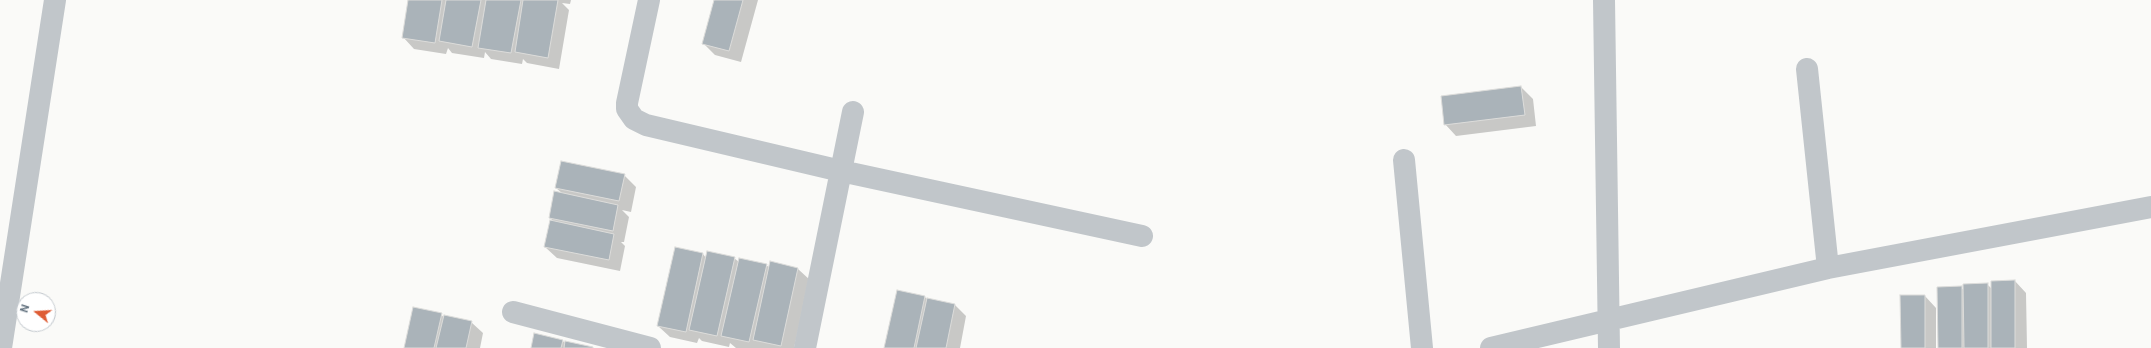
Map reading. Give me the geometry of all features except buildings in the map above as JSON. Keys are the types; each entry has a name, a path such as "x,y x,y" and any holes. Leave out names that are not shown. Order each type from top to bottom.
{"street":[{"path":"1,348 55,0"},
{"path":"649,0 627,103 627,109 634,120 646,125 841,171 1142,236"},
{"path":"1604,0 1609,348"},
{"path":"1808,69 1828,268"},
{"path":"805,348 853,112"},
{"path":"1404,160 1422,348"},
{"path":"1491,348 1828,268 2151,207"},
{"path":"513,312 650,348"}]}
